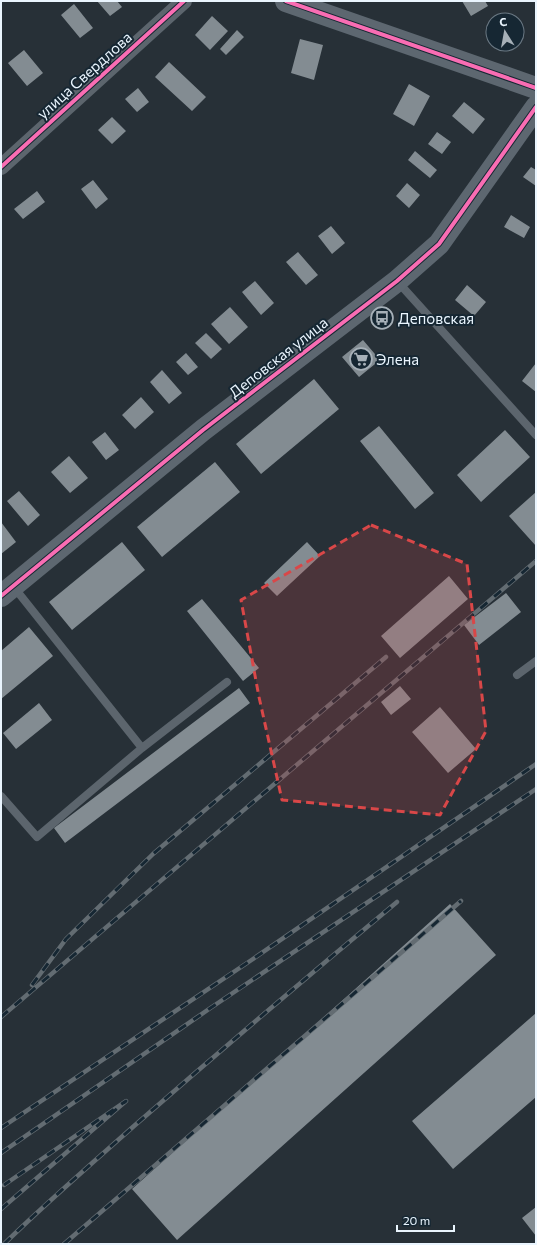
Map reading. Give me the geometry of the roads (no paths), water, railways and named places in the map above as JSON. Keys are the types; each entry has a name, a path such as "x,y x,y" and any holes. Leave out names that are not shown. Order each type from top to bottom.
{"street":[{"name":"улица Свердлова","path":"1,167 184,1"},
{"path":"286,1 536,88"},
{"name":"Деповская улица","path":"7,591 203,430 397,281 439,244 536,107"}],"lane":[{"path":"397,281 536,435"},
{"path":"7,591 142,748"},
{"path":"517,675 536,661"},
{"path":"1,796 37,837 142,748 227,682"}],"railway":[{"path":"1,1017 536,561"},
{"path":"32,985 66,939 153,854 386,657"},
{"path":"1,1128 253,959 536,764"},
{"path":"1,1153 209,1009 536,789"},
{"path":"64,1244 461,901"},
{"path":"4,1244 68,1184 265,1013 397,902"},
{"path":"1,1209 126,1101 4,1185"}],"place":[{"name":"Деповская","path":"382,318"},
{"name":"Элена","path":"361,359"}]}
